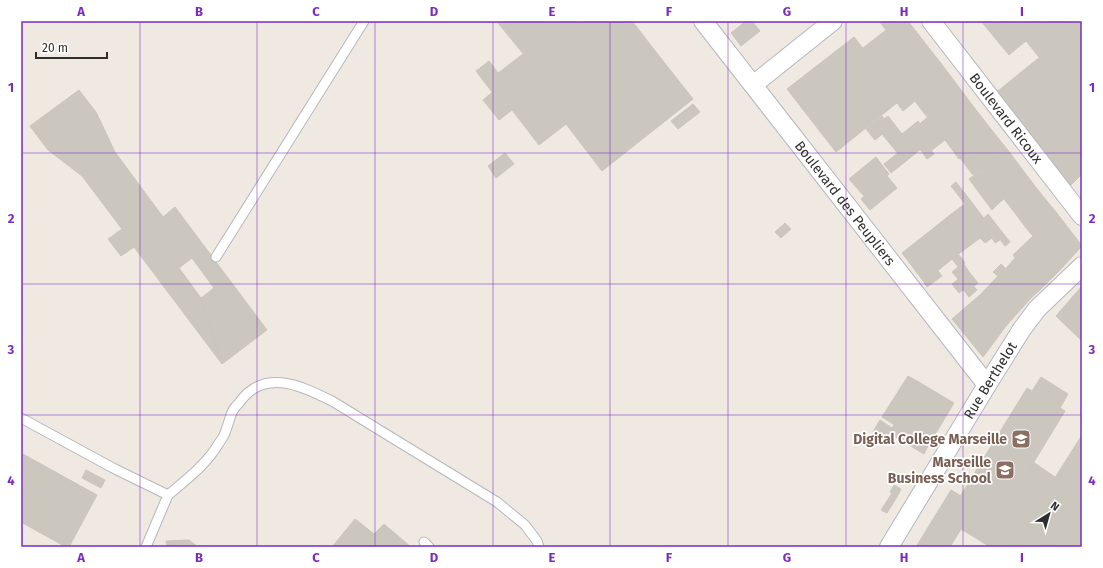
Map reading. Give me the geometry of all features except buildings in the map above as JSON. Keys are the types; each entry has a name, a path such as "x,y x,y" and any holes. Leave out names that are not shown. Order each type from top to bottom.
{"street":[{"name":"Boulevard des Peupliers","path":"703,21 987,385"},
{"path":"753,85 833,21"},
{"name":"Boulevard Ricoux","path":"931,21 1082,216"},
{"name":"Rue Berthelot","path":"889,547 1022,329 1037,309 1082,266"}],"lane":[{"path":"216,257 364,21"},
{"path":"146,547 168,495 189,478 218,445 226,432 231,415 245,394 258,385 282,382 308,390 332,401 497,502 526,525 537,541 539,547"},
{"path":"21,418 168,495"}],"place":[{"name":"Digital College Marseille","path":"1021,439"},
{"name":"Marseille Business School","path":"1005,470"}]}
